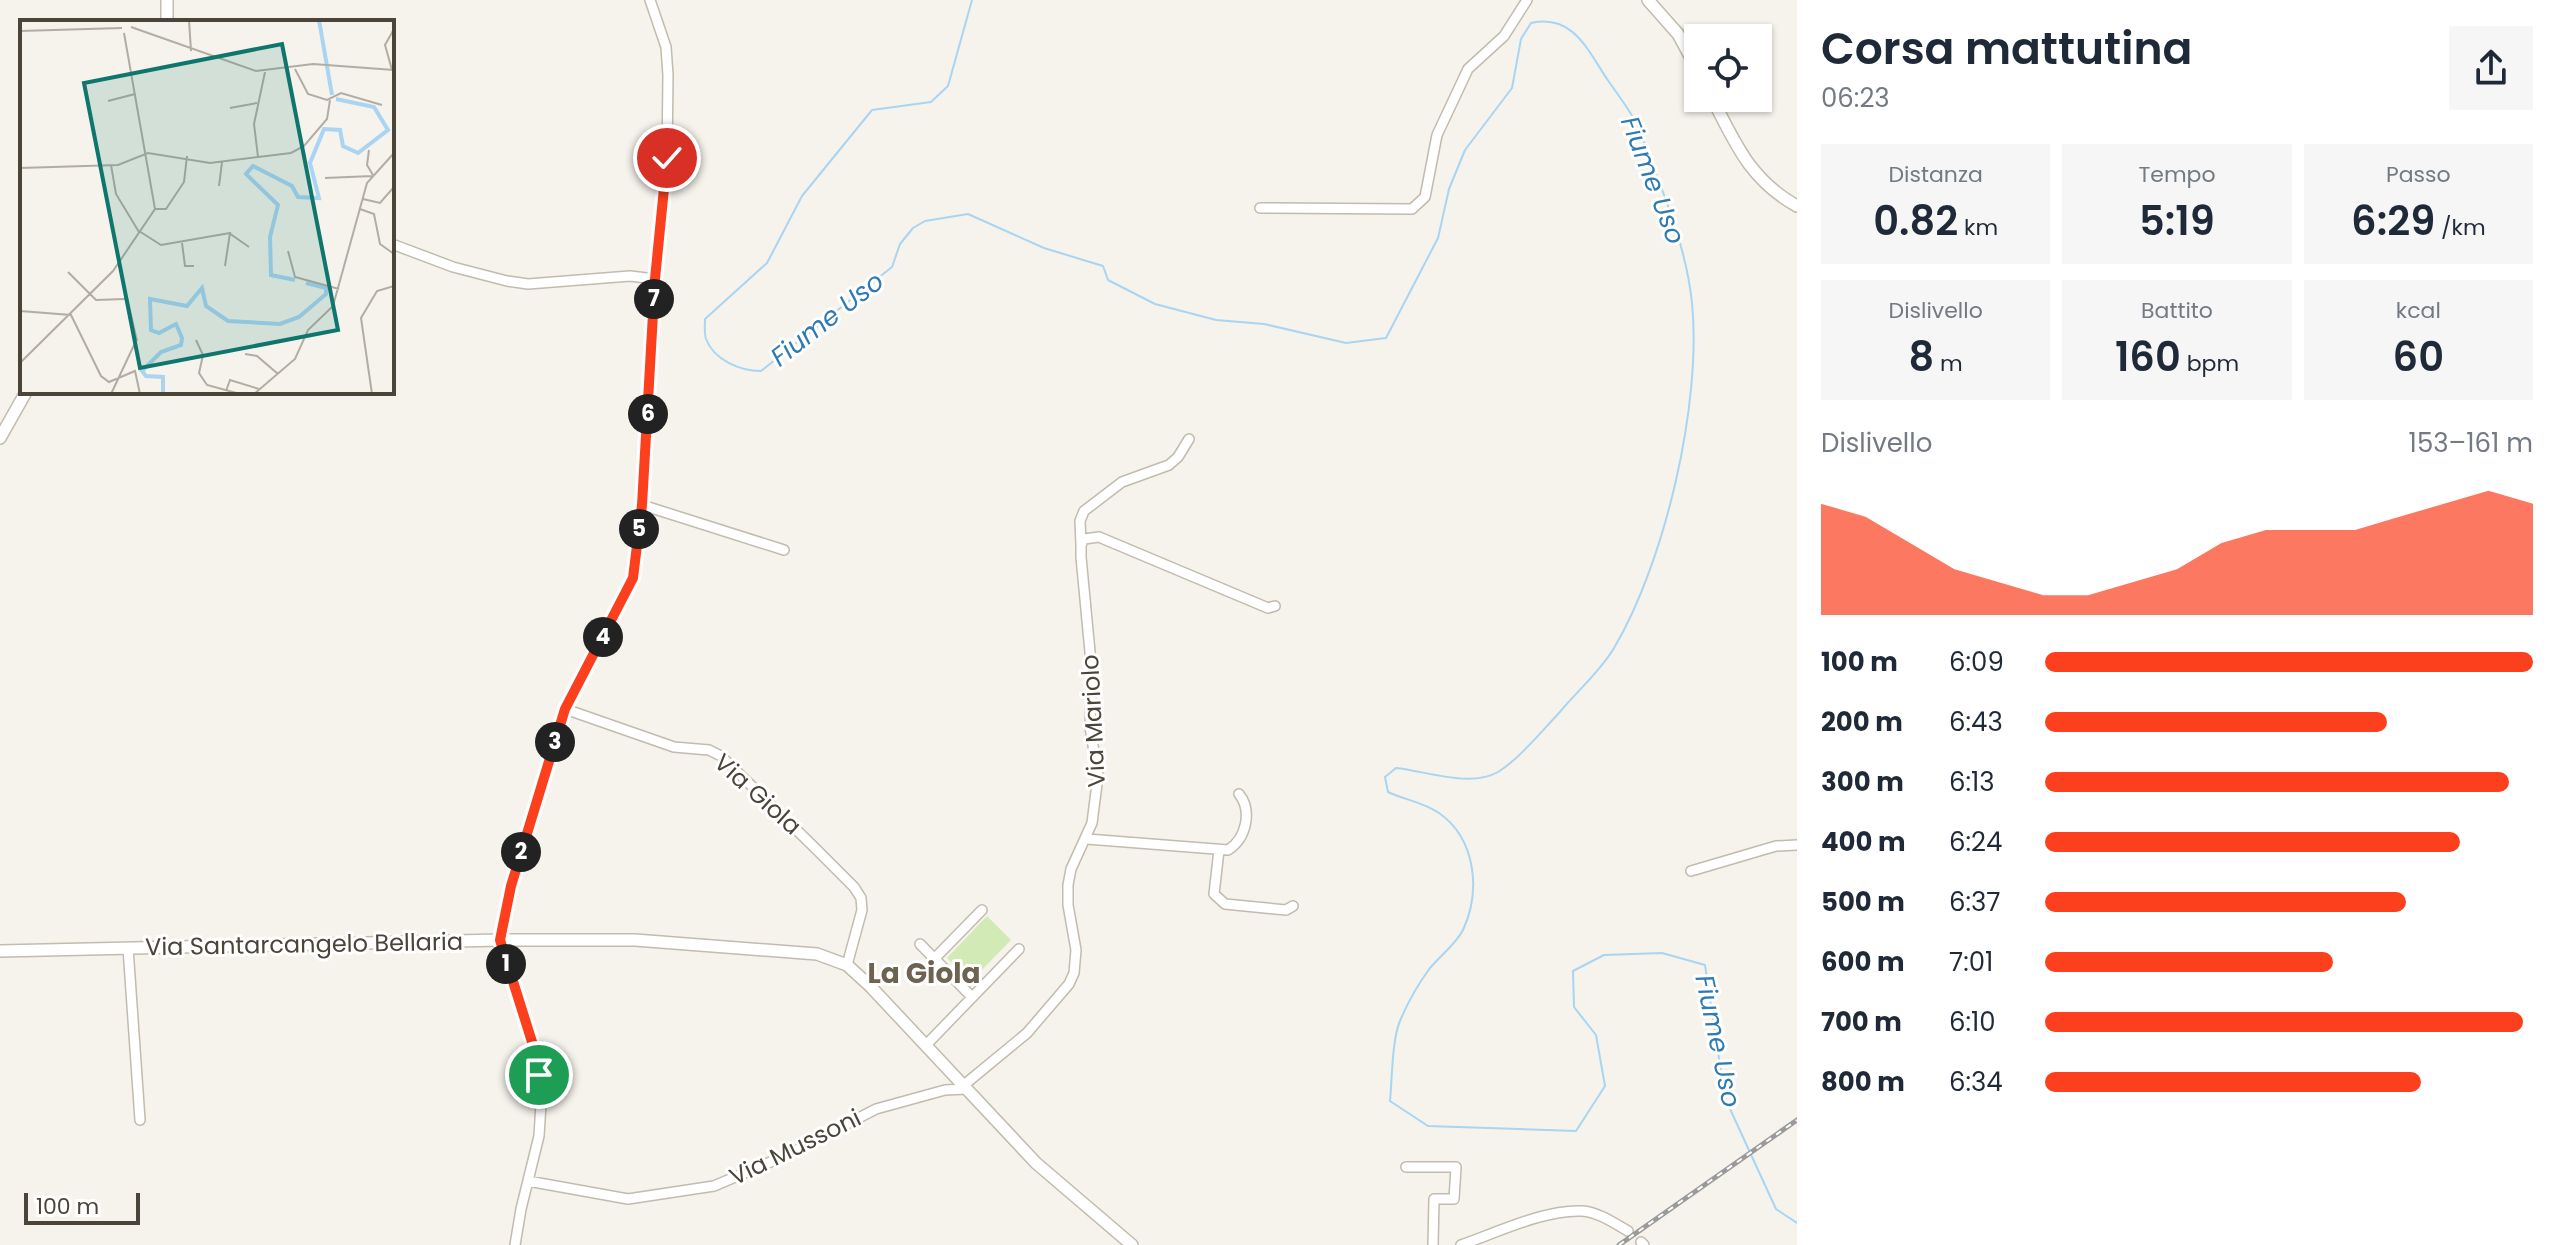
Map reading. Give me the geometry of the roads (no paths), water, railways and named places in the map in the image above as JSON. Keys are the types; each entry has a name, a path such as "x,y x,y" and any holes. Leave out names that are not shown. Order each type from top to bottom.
{"street":[{"path":"515,1245 539,1136 539,1075 533,1045 500,940 511,886 565,709 633,578 642,505 655,279 667,158 666,47 650,0"},
{"path":"1260,208 1412,209 1425,197 1437,135 1468,69 1504,36 1527,0"},
{"path":"1648,0 1684,45"},
{"path":"1719,112 1745,160 1763,183 1797,206"},
{"path":"394,245 453,267 528,284 630,276 655,279"},
{"path":"0,438 25,394"},
{"name":"Via Mariolo","path":"965,1087 1027,1033 1069,984 1076,961 1068,885 1071,869 1087,839 1097,801 1098,776 1090,727 1092,673 1080,521 1084,511 1122,482 1169,465 1189,439"},
{"path":"642,505 784,550"},
{"path":"1081,545 1084,539 1099,537 1268,608 1275,606"},
{"name":"Via Giola","path":"565,709 674,747 709,750 721,756 854,887 861,898 862,910 847,965"},
{"path":"1087,839 1228,850 1235,846 1242,834 1248,810 1239,794"},
{"path":"1691,871 1776,846 1797,845"},
{"path":"1219,850 1214,894 1225,904 1286,910 1293,906"},
{"path":"934,959 982,910"},
{"name":"Via Santarcangelo Bellaria","path":"0,951 635,940 817,954 847,965 1036,1163 1132,1245"},
{"path":"920,944 972,997"},
{"name":"Via Santarcangelo Bellaria","path":"128,948 140,1120"},
{"path":"926,1045 1019,949"},
{"name":"Via Mussoni","path":"528,1181 628,1199 714,1186 789,1154 876,1109 965,1087"},
{"path":"1406,1167 1456,1167 1454,1199 1434,1199 1433,1245"},
{"path":"1461,1245 1548,1215 1567,1212 1585,1211 1628,1231"}],"waterway":[{"name":"Fiume Uso","path":"972,0 948,86 931,102 872,110 802,196 767,263 705,319 706,339 721,358 745,369 761,371 892,267 900,244 913,228 925,221 968,214 1044,248 1103,266 1108,280 1155,304 1216,320 1264,324 1346,343 1386,338 1438,238 1449,189 1465,150 1512,88 1521,39 1531,23 1546,22 1568,29 1593,56 1637,124 1665,198 1690,285 1694,343 1691,387 1676,481 1649,572 1614,648 1595,674 1530,744 1514,760 1487,777 1461,779 1396,768 1385,777 1388,792 1433,809 1451,824 1468,851 1473,883 1469,915 1463,930 1426,974 1400,1021 1394,1049 1390,1101 1428,1126 1576,1131 1605,1086 1596,1035 1574,1007 1573,971 1604,955 1662,953 1705,965 1725,1098 1776,1209 1797,1223"}],"railway":[{"path":"1619,1245 1797,1120"}],"district":[{"name":"La Giola","path":"924,973"}]}
